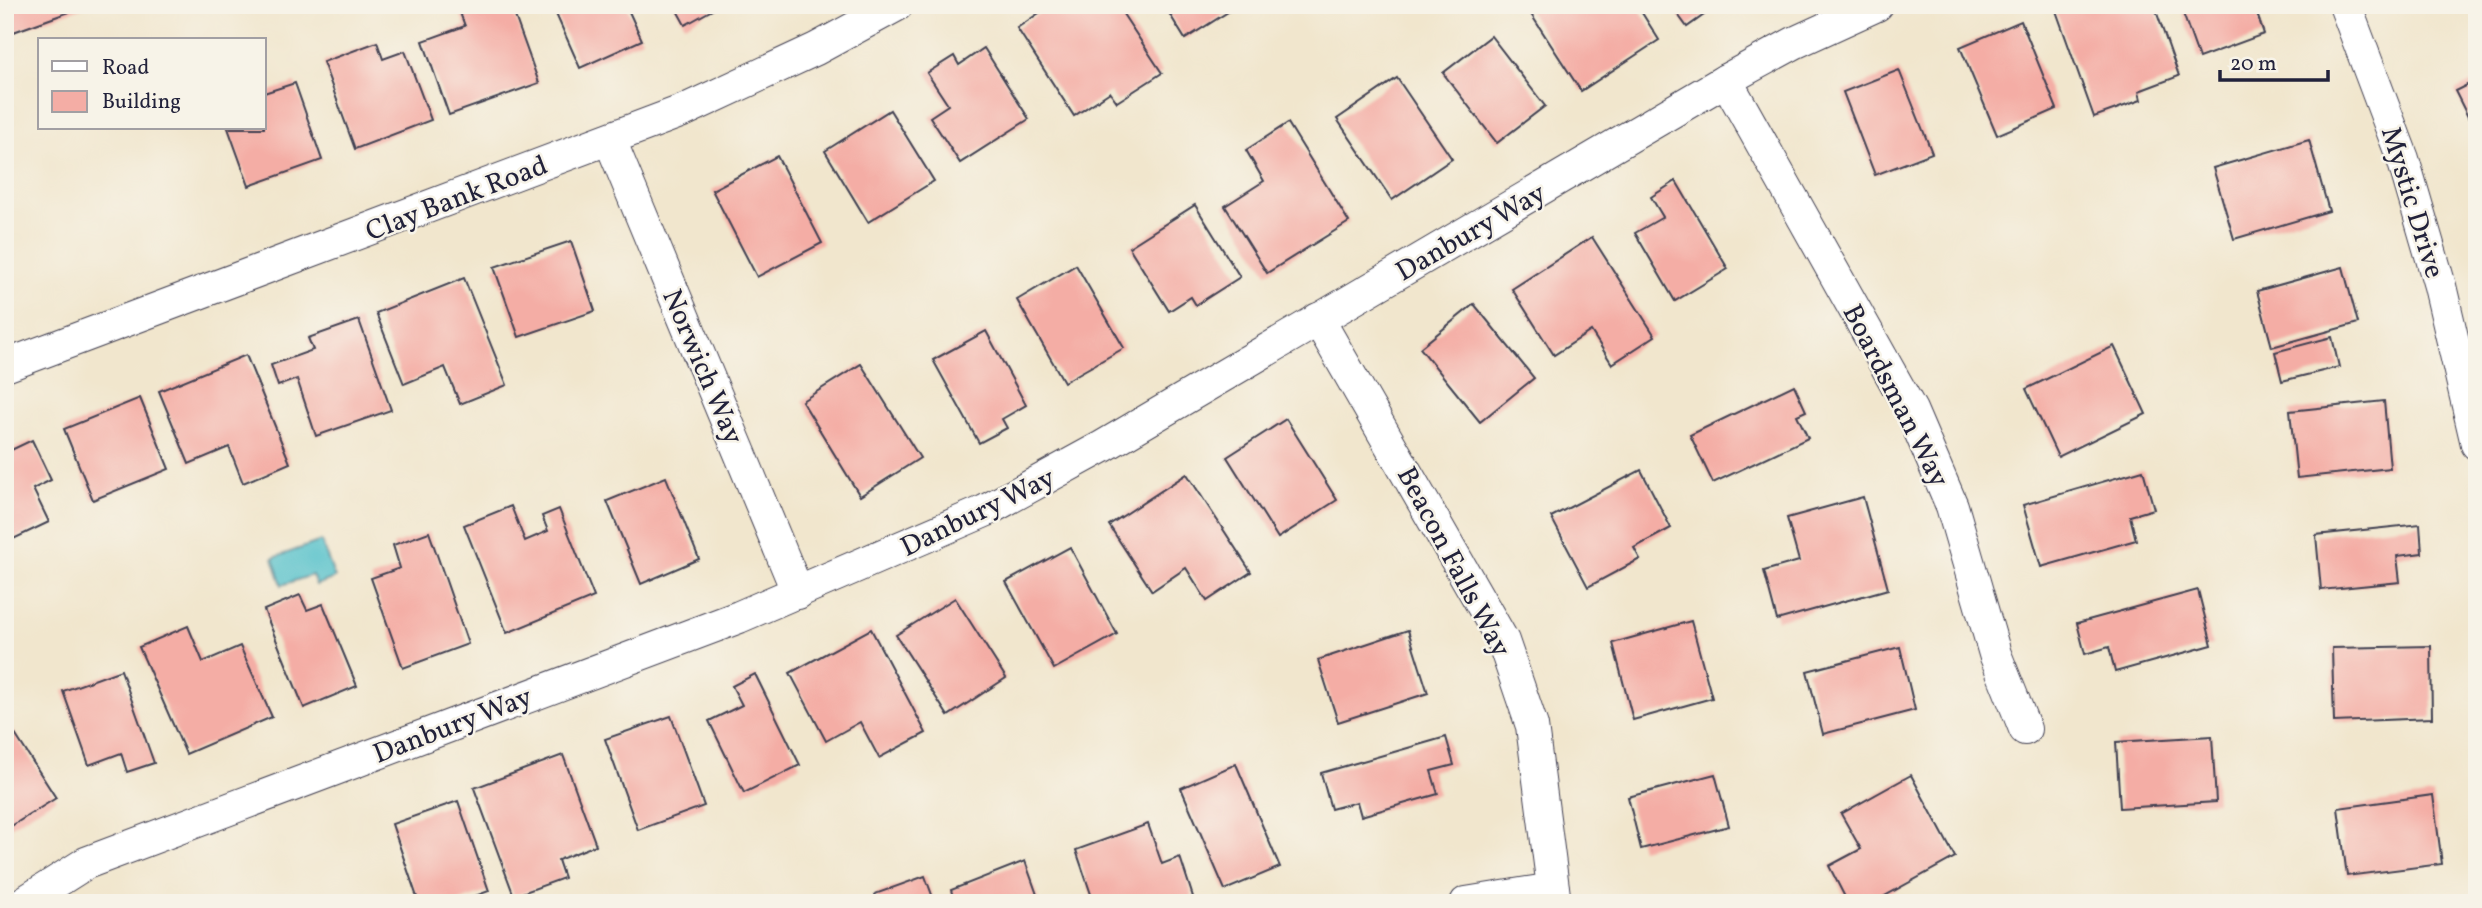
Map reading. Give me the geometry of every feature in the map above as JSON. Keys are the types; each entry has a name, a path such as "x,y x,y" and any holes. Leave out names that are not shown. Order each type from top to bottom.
{"street":[{"name":"Clay Bank Road","path":"5,366 610,140 804,55 897,5"},
{"name":"Danbury Way","path":"23,903 86,863 798,593 985,511 1102,447 1726,80 1794,43 1877,5"},
{"name":"Mystic Drive","path":"2345,5 2403,159 2440,285 2477,444"},
{"name":"Boardsman Way","path":"1726,80 1911,410 1952,506 1995,654 2025,729"},
{"name":"Norwich Way","path":"610,140 798,593"},
{"name":"Beacon Falls Way","path":"1318,319 1503,641 1532,726 1554,896"},
{"path":"1466,903 1554,896"}],"water":[{"path":"321,541 335,578 316,585 312,575 282,585 273,558"}],"building":[{"path":"5,5 86,5 86,6 5,35"},
{"path":"457,5 511,5 539,83 449,115 423,41 465,26"},
{"path":"552,5 626,5 642,40 580,68"},
{"path":"674,5 721,5 685,25"},
{"path":"1051,5 1117,5 1162,73 1117,102 1110,92 1074,116 1017,28"},
{"path":"1164,5 1239,5 1185,39"},
{"path":"1525,5 1637,5 1659,40 1581,91"},
{"path":"1671,5 1718,5 1687,27"},
{"path":"2064,5 2154,5 2179,76 2139,91 2141,100 2094,117 2055,8"},
{"path":"2180,5 2254,5 2264,34 2199,58"},
{"path":"2021,21 2057,109 1997,135 1960,47"},
{"path":"1491,36 1545,106 1497,143 1443,73"},
{"path":"377,42 383,59 405,51 431,120 355,149 323,62"},
{"path":"984,48 1029,119 960,163 930,117 948,105 927,73 954,56 959,65"},
{"path":"1899,70 1932,153 1875,175 1843,92"},
{"path":"1397,78 1452,159 1392,200 1337,119"},
{"path":"2477,80 2477,135 2455,91"},
{"path":"295,83 322,160 249,186 229,130 266,130 266,92"},
{"path":"890,110 934,181 868,222 825,151"},
{"path":"1288,123 1349,222 1267,273 1225,206 1264,181 1246,150"},
{"path":"2309,140 2329,211 2234,239 2213,168"},
{"path":"777,156 822,243 757,277 712,190"},
{"path":"1676,181 1728,269 1675,301 1635,233 1663,217 1651,197"},
{"path":"1195,205 1240,277 1196,305 1191,297 1169,311 1129,247"},
{"path":"1592,237 1655,336 1612,364 1591,331 1554,355 1512,289"},
{"path":"571,241 595,311 519,337 494,267"},
{"path":"1076,265 1124,348 1064,382 1017,300"},
{"path":"2343,267 2358,323 2272,347 2257,291"},
{"path":"464,278 507,385 460,404 445,367 404,384 376,313"},
{"path":"1474,304 1534,378 1480,422 1420,348"},
{"path":"359,320 391,410 316,436 297,379 278,386 271,365 313,350 308,338"},
{"path":"986,331 1026,405 1002,419 1007,428 979,443 933,360"},
{"path":"2332,337 2339,367 2282,381 2275,352"},
{"path":"2114,346 2146,414 2058,457 2026,389"},
{"path":"246,355 290,463 243,483 229,447 189,464 159,391"},
{"path":"861,364 920,458 860,496 802,401"},
{"path":"1794,385 1806,411 1797,415 1808,438 1713,483 1690,435"},
{"path":"140,398 169,469 93,500 64,429"},
{"path":"2384,401 2390,468 2297,478 2290,411"},
{"path":"1286,419 1337,500 1278,538 1227,457"},
{"path":"32,440 51,480 33,489 49,522 5,543 5,453"},
{"path":"1641,470 1671,528 1634,548 1640,559 1588,587 1551,517"},
{"path":"2143,470 2154,509 2130,516 2136,540 2041,567 2023,505"},
{"path":"1187,474 1251,572 1207,601 1186,568 1152,591 1109,525"},
{"path":"666,477 699,559 641,584 607,501"},
{"path":"1863,497 1888,589 1777,620 1764,571 1799,561 1787,518"},
{"path":"511,506 525,541 548,531 542,516 559,509 594,597 507,633 464,525"},
{"path":"2420,524 2422,553 2397,556 2400,582 2321,590 2316,535"},
{"path":"429,532 468,644 403,668 371,578 400,568 393,545"},
{"path":"1070,547 1117,634 1054,669 1006,582"},
{"path":"2198,590 2212,645 2115,672 2109,647 2085,654 2077,623"},
{"path":"300,595 307,610 323,604 357,686 304,708 264,610"},
{"path":"955,598 1006,678 948,716 896,635"},
{"path":"1691,621 1712,698 1633,720 1613,643"},
{"path":"188,626 203,662 240,646 272,717 186,754 139,647"},
{"path":"871,629 926,733 879,758 860,722 826,741 790,673"},
{"path":"1408,630 1428,693 1338,722 1318,660"},
{"path":"2431,646 2432,718 2334,722 2332,648"},
{"path":"1900,647 1915,710 1823,734 1807,671"},
{"path":"121,670 154,763 127,772 121,753 89,765 63,691"},
{"path":"755,674 800,765 744,793 709,721 742,705 732,686"},
{"path":"671,716 704,806 638,830 605,739"},
{"path":"13,731 56,798 5,830 5,736"},
{"path":"2212,736 2216,802 2120,808 2116,742"},
{"path":"1446,737 1454,765 1431,771 1438,794 1361,816 1357,802 1331,809 1321,773"},
{"path":"563,755 596,845 558,860 564,878 514,896 474,788"},
{"path":"1236,764 1280,867 1225,890 1181,788"},
{"path":"1715,774 1729,826 1641,849 1628,797"},
{"path":"1911,775 1955,857 1872,903 1848,903 1829,866 1861,849 1841,814"},
{"path":"2433,795 2442,864 2347,876 2338,808"},
{"path":"458,801 489,891 456,903 419,903 392,824"},
{"path":"1148,824 1162,864 1180,857 1193,897 1177,903 1094,903 1076,850"},
{"path":"1025,861 1040,903 955,903 951,890"},
{"path":"925,876 935,903 878,903 875,894"}]}
